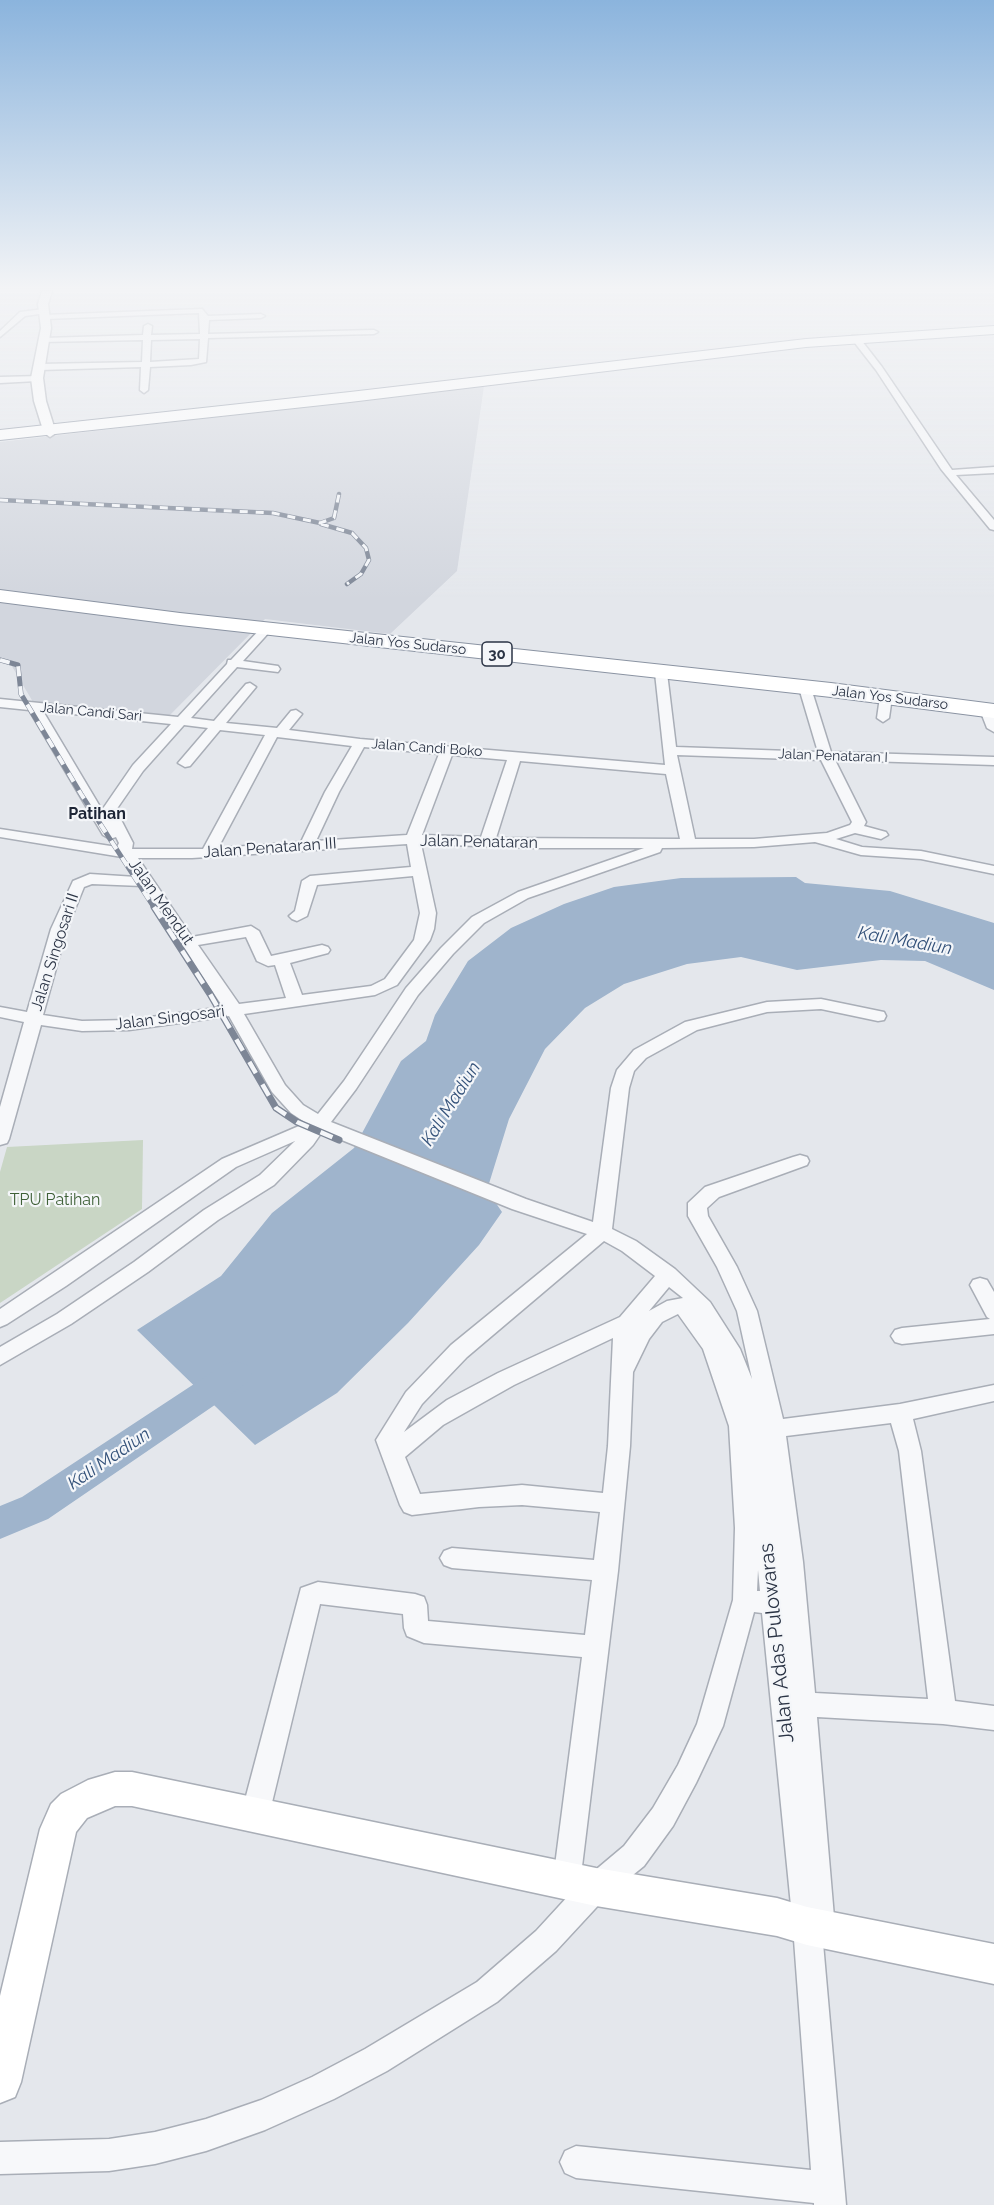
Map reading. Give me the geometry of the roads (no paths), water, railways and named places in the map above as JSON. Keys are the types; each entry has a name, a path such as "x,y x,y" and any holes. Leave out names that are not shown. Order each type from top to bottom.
{"highway":[{"path":"0,437 375,394"},
{"name":"Jalan Yos Sudarso","path":"0,590 521,653 661,674 805,688 884,707 992,713"},
{"name":"Jalan Yos Sudarso","path":"0,596 267,628 828,682 992,713"}],"street":[{"path":"40,394 49,432"},
{"path":"896,394 950,473 994,527"},
{"path":"950,473 994,470"},
{"path":"102,810 232,663 267,628"},
{"path":"232,663 274,669"},
{"path":"0,1356 64,1319 141,1267 211,1215 267,1180 306,1141 350,1085 412,992 447,951 478,920 523,895 680,842 661,674"},
{"path":"185,763 250,687"},
{"path":"805,688 826,756 859,822 856,828 828,842"},
{"name":"Jalan Candi Sari","path":"0,703 181,721"},
{"name":"Jalan Mendut","path":"34,707 111,827 126,843 126,851 234,1010 286,1100 318,1126 456,1178"},
{"path":"208,853 278,732 296,714"},
{"name":"Jalan Candi Boko","path":"181,721 360,743 672,770"},
{"path":"306,847 332,792 360,743"},
{"path":"413,839 448,749"},
{"name":"Jalan Penataran I","path":"671,752 994,761"},
{"path":"487,842 515,755"},
{"path":"856,828 867,833 881,835"},
{"name":"Jalan Penataran III","path":"0,833 126,851 208,853 413,839"},
{"name":"Jalan Penataran","path":"234,1010 375,990 391,982 422,940 426,929 428,913 413,839 487,842 828,842"},
{"path":"828,842 861,851 994,862"},
{"path":"921,855 994,870"},
{"path":"297,916 302,913 310,881 419,871"},
{"name":"Jalan Singosari II","path":"0,1139 59,929 78,884 90,879 147,882"},
{"path":"189,942 251,932 263,958 268,961 322,950"},
{"path":"281,960 296,1001"},
{"path":"613,1504 522,1495 478,1497 412,1505 387,1440 414,1398 459,1351 602,1232 620,1088 626,1070 640,1054 691,1026 767,1007 821,1004 878,1016"},
{"name":"Jalan Singosari","path":"0,1012 56,1023 102,1026 150,1023 234,1010"},
{"path":"0,1319 59,1281 229,1163 248,1153 318,1126"},
{"path":"800,1161 712,1192 698,1203 697,1208 698,1216 727,1267 747,1311 774,1429 791,1562 793,1704 943,1712 994,1718"},
{"name":"Jalan Adas Pulowaras","path":"456,1178 519,1204 602,1232 629,1246 668,1274 703,1307 716,1327 741,1379 754,1418 759,1602 793,1704 814,1927 829,2196"},
{"path":"392,1455 435,1419 455,1406 506,1379 627,1323 668,1274"},
{"path":"980,1285 994,1312"},
{"path":"581,1884 634,1856 663,1817 710,1726 759,1602 746,1518 740,1426 713,1347 688,1310 683,1306 668,1308 655,1317 640,1335 623,1373"},
{"path":"0,2158 109,2155 155,2148 206,2135 265,2114 322,2088 386,2054 487,1992 546,1941 581,1884 597,1647 613,1504 623,1373 623,1343 627,1323"},
{"path":"902,1336 994,1326"},
{"path":"774,1429 900,1413 994,1393"},
{"path":"900,1413 910,1451 943,1712"},
{"path":"452,1558 606,1571"},
{"path":"255,1815 310,1596 318,1593 415,1605 416,1628 424,1632 597,1647"},
{"path":"0,2082 58,1829 64,1817 85,1799 101,1792 132,1789 581,1884 777,1917 814,1927 994,1964"},
{"path":"576,2162 829,2196"}],"water":[{"path":"796,877 805,883 890,891 994,923 994,990 925,961 881,960 797,970 741,957 687,964 624,984 585,1008 545,1049 509,1119 487,1190 502,1212 479,1245 408,1323 337,1393 255,1445 137,1330 221,1276 272,1213 354,1148 401,1061 426,1041 435,1015 468,961 511,928 564,904 614,887 681,878"}],"waterway":[{"name":"Kali Madiun","path":"0,1523 35,1508 235,1374"}],"railway":[{"path":"0,500 273,513 320,523 334,518 339,494"},
{"path":"321,524 352,533 366,548 369,560 361,574 347,584"},
{"path":"0,660 18,665 21,694 81,794 155,909"},
{"path":"154,907 210,994 276,1108 297,1122 339,1140"}],"district":[{"name":"Patihan","path":"97,814"}],"park label":[{"name":"TPU Patihan","path":"55,1200"}]}
